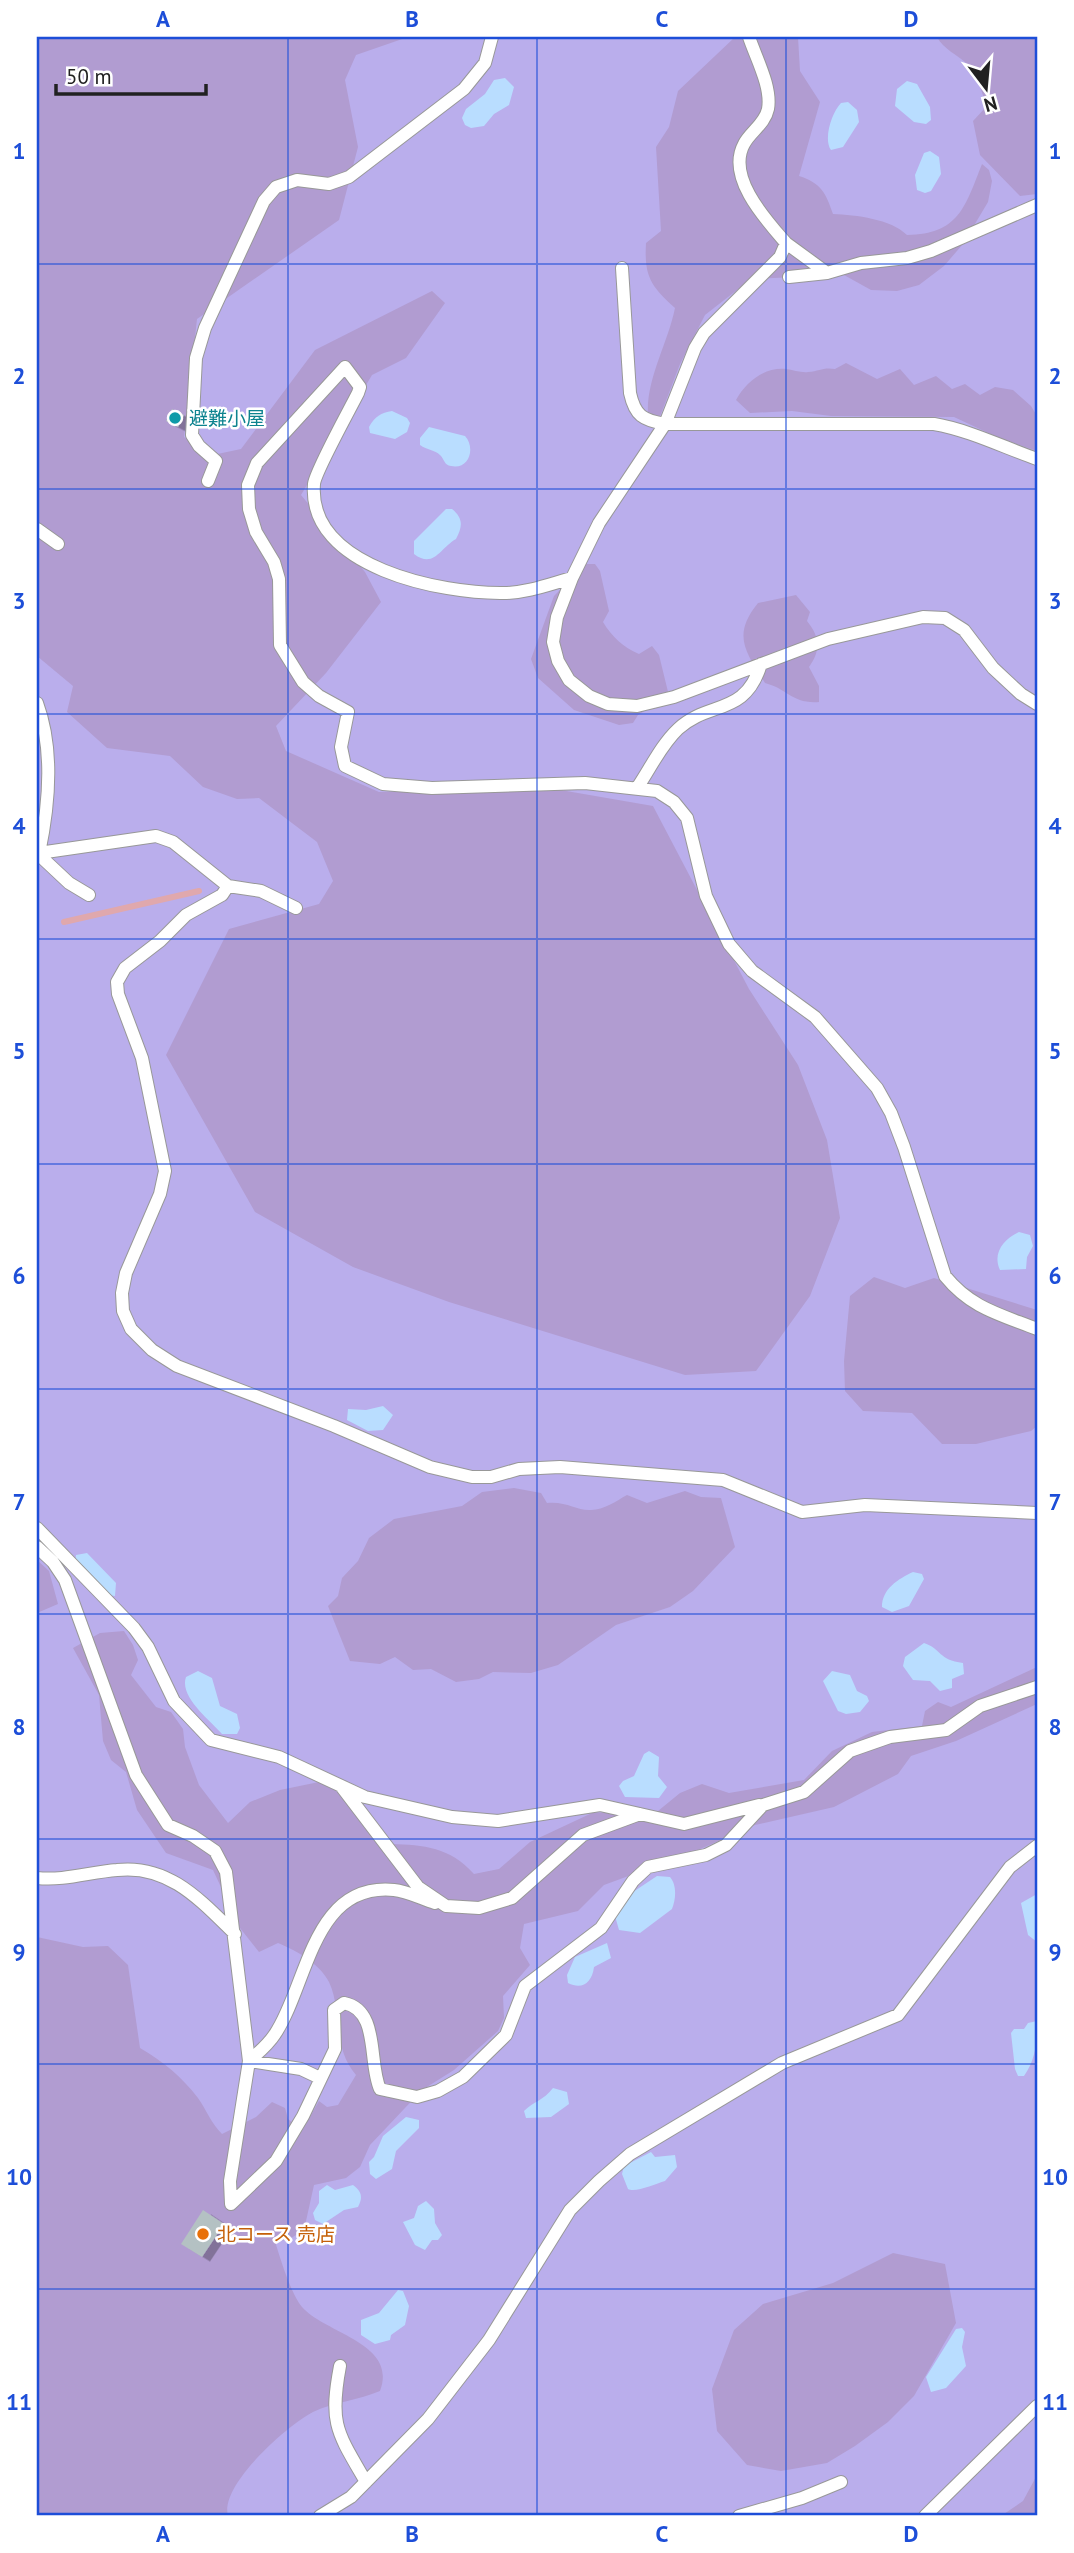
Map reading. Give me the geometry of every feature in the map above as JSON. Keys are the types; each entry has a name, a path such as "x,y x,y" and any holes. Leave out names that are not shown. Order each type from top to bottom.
{"lane":[{"path":"208,481 216,461 199,446 192,435 196,358 230,267 264,201 276,187 297,180 329,184 349,177 464,89 485,63 492,37"},
{"path":"749,37 767,89 768,110 761,125 744,143 739,158 746,186 765,218 786,243 827,273"},
{"path":"789,277 827,273 861,263 907,258 931,251 1037,205"},
{"path":"786,243 780,257 704,333 685,367 665,424 599,523 572,578 557,617 554,642 558,661 569,680 589,696 608,704 637,706 674,697 828,639 923,617 945,618 964,630 993,668 1021,694 1037,704"},
{"path":"622,268 625,344 634,409 643,420 665,424 934,424 959,428 982,440 1037,459"},
{"path":"572,578 507,593 450,589 401,579 360,558 335,540 315,505 314,482 360,387 345,367 257,463 248,485 249,509 256,532 274,562 279,579 281,645 303,682 319,696 344,707 348,712 341,747 345,766 383,784 407,786 585,783 657,791 674,802 687,818 706,896 729,944 752,971 815,1017 877,1088 900,1135 944,1276 959,1293 978,1307 1037,1329"},
{"path":"37,529 58,544"},
{"path":"637,788 680,727 745,694 755,685 761,664"},
{"path":"37,703 44,721 48,780 38,853"},
{"path":"38,853 156,836 173,842 228,886 261,891 296,908"},
{"path":"38,853 69,883 89,895"},
{"path":"228,886 222,895 186,915 125,968 117,982 118,994 142,1058 165,1171 160,1194 126,1273 122,1293 124,1311 131,1329 152,1350 177,1366 334,1426 430,1467 472,1477 491,1477 519,1469 560,1467 723,1480 802,1512 865,1505 1037,1513"},
{"path":"37,1528 134,1628 148,1647 174,1701 211,1740 279,1757 365,1797 453,1817 498,1821 600,1805 684,1824 804,1792 850,1751 870,1743 946,1730 980,1706 1037,1687"},
{"path":"37,1547 53,1562 65,1580 136,1775 149,1798 168,1825 215,1851 226,1872 249,2061 230,2181 232,2204 276,2161 320,2078 335,2049 334,2010 344,2003 354,2005 364,2017 372,2044 374,2077 380,2089 417,2097 464,2077 506,2035 525,1986 601,1928 633,1881 648,1867 706,1854 726,1845 763,1805"},
{"path":"339,1783 418,1886 446,1906"},
{"path":"249,2061 277,2031 316,1939 342,1903 371,1892 394,1890 446,1906 479,1909 512,1898 583,1835 643,1813"},
{"path":"320,2516 366,2482 428,2419 489,2340 570,2210 600,2180 630,2154 782,2063 898,2015 1010,1867 1037,1846"},
{"path":"37,1878 51,1880 120,1869 147,1871 169,1878 191,1892 235,1934"},
{"path":"249,2061 301,2069 320,2078"},
{"path":"340,2365 333,2402 337,2432 366,2482"},
{"path":"925,2516 1037,2406"},
{"path":"738,2516 802,2498 841,2482"}],"shaded area":[{"path":"37,37 408,37 356,55 345,80 358,147 339,220 197,319 184,437 208,456 241,449 315,350 432,291 445,303 406,358 372,375 301,495 365,572 381,602 326,673 276,726 286,751 379,792 549,788 653,806 749,989 798,1065 827,1140 840,1218 810,1296 756,1371 685,1375 449,1302 353,1267 255,1212 166,1055 229,929 319,904 333,881 317,842 259,798 237,799 203,787 170,756 107,748 67,712 73,686 37,656"},
{"path":"205,37 1037,37 1037,2516 37,2516 37,376"},
{"path":"735,37 798,37 800,71 820,102 799,176 813,182 822,190 833,214 883,222 907,235 938,230 958,215 965,205 982,164 989,170 992,181 988,202 963,244 944,266 919,285 897,291 871,290 844,275 751,279 705,315 680,364 659,419 648,414 648,401 675,308 655,287 646,264 646,243 661,231 656,147 669,127 678,91"},
{"path":"937,37 1037,37 1037,194 1020,196 980,155 973,121 986,107 981,90 967,64"},
{"path":"846,363 877,379 900,369 914,385 936,376 952,389 965,384 980,395 995,387 1013,390 1031,406 1037,416 1037,451 999,438 954,417 831,416 792,411 750,413 736,400 750,382 770,370 808,372 835,369"},
{"path":"585,564 595,564 600,571 609,611 603,622 610,632 623,645 639,654 652,646 659,655 669,696 638,715 633,723 619,725 574,710 538,678 531,659 554,596"},
{"path":"796,595 810,612 807,621 817,638 816,655 809,667 819,686 819,702 802,701 765,683 744,643 745,624 758,603"},
{"path":"874,1277 905,1288 934,1278 1037,1310 1037,1426 1031,1431 976,1444 942,1444 912,1413 863,1411 845,1391 844,1361 850,1296"},
{"path":"514,1488 541,1493 547,1503 560,1503 586,1510 605,1507 627,1495 647,1503 685,1491 701,1497 721,1498 735,1547 693,1591 670,1607 616,1625 558,1665 531,1673 493,1672 479,1679 456,1682 431,1669 413,1670 395,1657 380,1664 350,1661 328,1606 338,1596 342,1578 358,1561 369,1538 394,1519 462,1506 482,1492"},
{"path":"37,1560 49,1571 58,1604 37,1613"},
{"path":"124,1631 138,1660 131,1675 156,1707 171,1712 183,1729 185,1747 199,1785 228,1823 250,1802 280,1790 319,1782 334,1789 391,1844 436,1849 456,1858 474,1874 499,1869 530,1842 592,1813 658,1811 680,1793 702,1784 729,1793 804,1780 832,1751 872,1732 922,1726 925,1711 938,1702 951,1707 1037,1667 1037,1704 956,1741 911,1756 898,1774 834,1807 755,1825 691,1853 604,1885 578,1911 524,1924 520,1948 530,1965 503,1996 504,2018 498,2031 454,2070 422,2090 370,2145 360,2167 346,2178 314,2185 304,2230 288,2240 275,2241 290,2285 302,2307 370,2350 379,2361 383,2375 380,2391 313,2412 288,2429 244,2473 228,2503 228,2516 37,2516 37,1937 83,1947 108,1946 128,1965 140,2048 164,2064 185,2083 222,2134 256,2117 272,2102 285,2108 288,2119 302,2131 319,2101 327,2107 338,2105 356,2075 343,2052 336,2005 325,1975 307,1958 278,1943 259,1952 240,1928 213,1870 166,1853 137,1810 126,1772 111,1760 103,1741 99,1695 73,1648 100,1633"},
{"path":"893,2253 945,2264 956,2323 914,2396 888,2422 827,2463 781,2471 747,2465 717,2431 712,2389 734,2330 763,2304 833,2283"},
{"path":"1037,2475 1037,2516 1001,2516 1023,2501"}],"sand":[{"path":"505,78 514,87 509,105 494,114 484,126 471,128 465,125 462,118 466,109 485,94 494,80"},
{"path":"907,81 917,84 930,107 931,120 926,124 914,122 895,106 897,89"},
{"path":"848,102 857,110 859,122 843,147 831,150 828,133 832,119 841,103"},
{"path":"930,151 939,157 941,174 931,191 925,193 917,190 915,175 924,153"},
{"path":"392,411 407,418 410,423 407,432 395,439 370,433 369,427 376,418"},
{"path":"429,427 465,436 470,452 462,465 449,465 438,453 420,445 420,438"},
{"path":"446,509 452,509 460,519 461,526 456,539 432,558 421,558 414,554 414,541"},
{"path":"1019,1232 1030,1235 1033,1246 1027,1257 1026,1269 1000,1270 997,1258 1001,1247"},
{"path":"383,1406 393,1415 383,1430 368,1431 347,1420 348,1409 366,1410"},
{"path":"87,1553 116,1583 115,1596 107,1595 75,1564 76,1555"},
{"path":"913,1572 922,1574 924,1579 909,1606 892,1612 882,1607 888,1590"},
{"path":"924,1643 944,1657 963,1663 964,1674 952,1679 952,1688 940,1691 930,1681 913,1680 903,1666 905,1657"},
{"path":"198,1671 212,1678 220,1706 237,1714 240,1728 237,1734 222,1734 191,1700 185,1685 186,1677"},
{"path":"832,1671 850,1675 857,1691 867,1696 869,1701 860,1712 846,1714 838,1711 823,1681"},
{"path":"649,1751 659,1757 658,1776 667,1787 659,1798 625,1797 619,1786 634,1776 644,1754"},
{"path":"657,1876 670,1877 674,1884 672,1909 640,1933 619,1930 615,1916 627,1896"},
{"path":"1037,1894 1037,1942 1028,1935 1021,1903"},
{"path":"607,1943 611,1958 594,1967 589,1981 578,1986 568,1983 567,1975 575,1957"},
{"path":"1037,2021 1033,2057 1024,2076 1018,2076 1011,2033 1014,2029 1024,2029 1028,2023"},
{"path":"553,2088 567,2092 569,2104 551,2117 526,2118 524,2111"},
{"path":"406,2117 419,2120 419,2128 396,2151 392,2169 376,2179 370,2174 369,2162 383,2136"},
{"path":"651,2152 655,2157 675,2155 677,2167 665,2181 640,2189 628,2189 622,2174 624,2166"},
{"path":"327,2185 335,2190 353,2185 361,2197 358,2207 344,2210 323,2224 315,2220 313,2213 319,2203 319,2191"},
{"path":"426,2201 434,2209 435,2223 442,2235 438,2240 432,2240 425,2250 415,2245 403,2222 414,2218 418,2206"},
{"path":"398,2290 403,2291 409,2306 405,2325 391,2335 390,2340 375,2344 361,2335 361,2320 379,2313"},
{"path":"962,2328 965,2332 962,2347 966,2366 946,2388 931,2392 926,2377 956,2329"}],"building":[{"name":"避難小屋","path":"172,409 184,415 178,427 166,421"},
{"name":"北コース 売店","path":"203,2210 224,2224 202,2257 181,2244"}],"waterway":[{"path":"64,922 199,891"}],"place":[{"name":"避難小屋","path":"175,418"},
{"name":"北コース 売店","path":"203,2234"}]}
